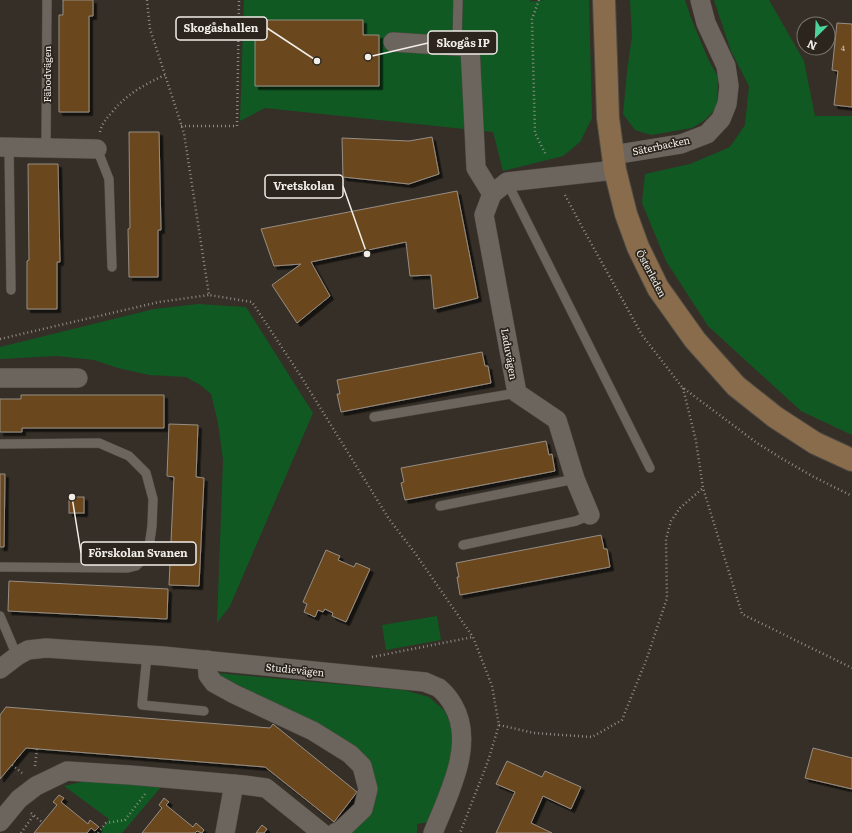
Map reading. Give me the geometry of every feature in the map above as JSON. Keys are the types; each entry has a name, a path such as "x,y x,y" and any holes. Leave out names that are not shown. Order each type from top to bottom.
{"street":[{"name":"Österleden","path":"604,0 608,118 614,163 626,214 638,247 658,288 695,340 736,386 775,417 815,443 852,460"},
{"name":"Säterbacken","path":"614,163 681,144 707,134 721,119 727,104 729,86 726,66 706,23 700,0"},
{"path":"393,42 470,47 476,168 492,194 507,182 614,163"},
{"path":"4,147 97,149"},
{"name":"Laduvägen","path":"492,194 484,215 517,393 557,420 575,479 590,515"},
{"path":"0,378 78,378"},
{"name":"Studievägen","path":"0,669 17,656 28,650 46,648 207,660 425,682 438,688 447,695 458,714 462,731 459,763 433,833"},
{"path":"207,660 208,675 214,683 234,694 313,730 350,754 362,766 368,789 363,808 341,830 335,833"},
{"path":"0,822 19,799 36,786 67,771 158,777 266,788 322,833"},
{"path":"225,833 234,784"}],"lane":[{"name":"Fäbodvägen","path":"46,147 47,0"},
{"path":"457,47 458,0"},
{"path":"4,147 11,290"},
{"path":"97,149 109,180 112,267"},
{"path":"507,182 650,468"},
{"path":"374,417 517,393"},
{"path":"0,444 99,443 129,456 146,473 154,499 148,554 136,566 128,568 0,567"},
{"path":"440,506 575,479"},
{"path":"463,545 576,522 590,515"},
{"path":"0,616 17,656"},
{"path":"147,655 142,705 204,711"}],"path":[{"path":"147,0 150,29 184,133 209,295"},
{"path":"181,126 237,126 239,0"},
{"path":"538,0 532,19 535,133 546,155"},
{"path":"97,149 102,124 122,101 136,89 165,75"},
{"path":"0,339 159,302 209,295 252,302 304,382 389,519 474,637 492,686 499,725 488,761 460,833"},
{"path":"682,387 696,441 703,488 742,614 852,668"},
{"path":"499,725 534,733 592,737 622,720 647,658 667,598 666,539 671,521 680,508 703,488"},
{"path":"370,658 474,637"},
{"path":"98,833 106,823 125,820 158,777"},
{"path":"21,833 33,816"}],"green space":[{"path":"244,0 531,0 530,2 545,0 589,0 592,118 580,142 563,156 503,171 493,132 265,108 240,121"},
{"path":"630,0 685,0 708,59 718,77 717,107 705,120 692,128 651,135 635,130 623,114 632,36"},
{"path":"714,0 769,0 796,47 796,56 801,56 804,61 815,116 852,116 852,435 801,411 708,326 666,261 642,203 645,174 690,164 730,147 745,125 749,86 731,51"},
{"path":"198,304 246,307 313,413 230,606 217,623 223,460 218,423 211,394 200,385 186,377 149,375 118,368 94,360 57,356 0,359 0,347 154,309"},
{"path":"437,616 441,640 386,650 382,625"},
{"path":"216,673 404,690 429,697 445,711 453,730 451,765 430,822 417,824 417,833 347,833 361,822 370,812 375,799 375,781 279,707"},
{"path":"90,780 161,787 122,833 99,833 109,819 64,786"}],"building":[{"path":"63,0 93,0 93,16 89,16 89,112 59,112 59,15 63,15"},
{"path":"255,20 363,20 363,35 379,35 379,86 255,86"},
{"path":"837,23 852,24 852,107 834,105 838,71 832,70 833,56 836,56"},
{"path":"129,132 159,132 161,230 158,230 158,277 129,277"},
{"path":"432,137 439,174 409,184 343,177 342,138 409,141"},
{"path":"28,164 58,164 60,262 57,262 57,309 27,309 27,261 29,260"},
{"path":"457,191 478,298 434,309 431,275 410,276 406,242 311,262 330,296 297,323 272,285 301,264 274,266 261,229"},
{"path":"482,352 485,366 488,366 491,383 341,412 337,394 340,394 337,380"},
{"path":"21,395 164,395 164,428 22,428 22,432 0,432 0,399 21,399"},
{"path":"169,424 198,425 196,477 204,478 199,586 169,585 174,477 167,476"},
{"path":"546,441 549,455 552,454 555,471 405,500 401,483 404,482 401,468"},
{"path":"0,474 5,474 4,547 0,547"},
{"path":"69,497 84,497 84,513 69,513"},
{"path":"601,535 604,549 607,549 610,567 460,595 457,577 459,577 456,563"},
{"path":"326,550 340,556 338,560 354,567 356,563 370,569 346,622 332,616 333,613 325,609 323,612 318,610 315,617 304,612 307,604 303,602"},
{"path":"9,581 168,589 167,619 8,611"},
{"path":"6,707 270,728 273,724 357,792 334,822 265,767 26,748 0,779 0,715"},
{"path":"813,748 852,758 852,789 805,778"},
{"path":"507,761 542,777 545,771 581,787 571,809 543,796 531,823 552,833 496,833 515,792 496,784"},
{"path":"59,795 64,798 61,802 88,824 90,820 99,827 95,831 91,828 87,833 34,833 57,805 53,802"},
{"path":"164,798 169,802 166,805 193,827 196,823 204,830 202,833 197,831 195,833 142,833 162,808 159,805"},
{"path":"262,825 267,829 264,833 256,833"}],"place":[{"name":"Skogås IP","path":"368,57"},
{"name":"Skogåshallen","path":"317,61"},
{"name":"Vretskolan","path":"367,254"},
{"name":"Förskolan Svanen","path":"72,497"}]}
